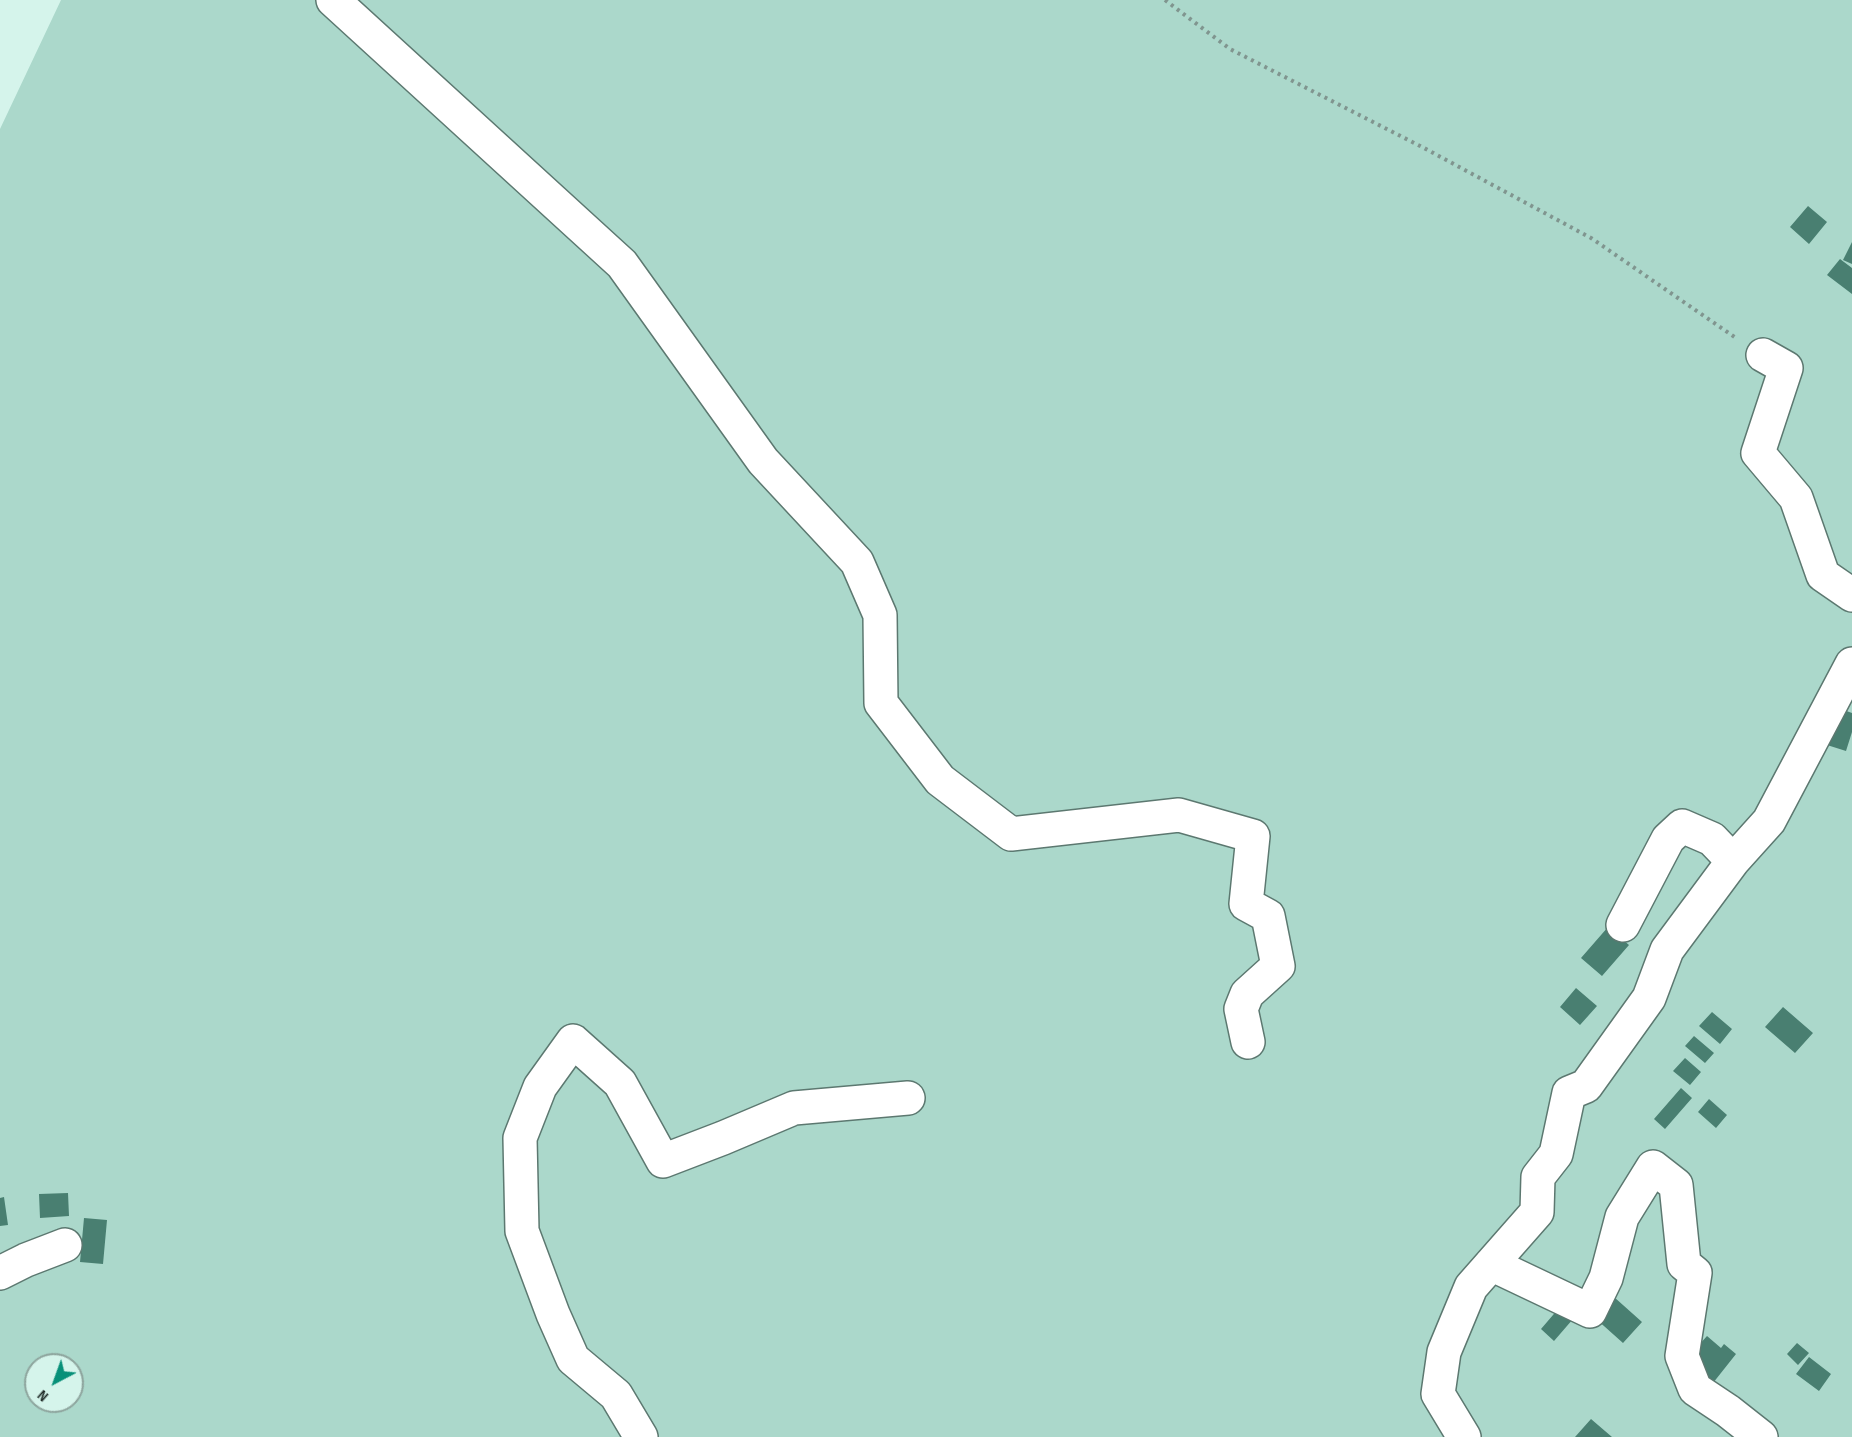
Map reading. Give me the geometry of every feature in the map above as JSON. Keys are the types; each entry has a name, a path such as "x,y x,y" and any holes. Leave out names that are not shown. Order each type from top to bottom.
{"street":[{"path":"333,0 622,264 763,461 857,562 880,615 881,703 940,780 1011,834 1179,815 1253,836 1246,904 1268,916 1278,966 1246,994 1240,1009 1248,1042"},
{"path":"1762,355 1786,369 1758,453 1796,498 1823,575 1852,595"},
{"path":"1464,1437 1438,1394 1444,1352 1471,1287 1537,1212 1538,1177 1556,1154 1569,1093 1586,1086 1649,998 1667,950 1732,861 1769,821 1852,664"},
{"path":"1623,925 1668,839 1682,826 1712,838 1732,861"},
{"path":"641,1437 616,1395 573,1359 553,1314 522,1231 520,1138 540,1087 573,1041 620,1083 663,1161 794,1108 908,1098"},
{"path":"1491,1264 1590,1311 1606,1278 1622,1217 1653,1167 1676,1185 1684,1264 1695,1273 1682,1356 1695,1389 1761,1437"},
{"path":"0,1273 64,1245"}],"path":[{"path":"1165,0 1230,49 1424,148 1591,238 1762,355"}],"green space":[{"path":"61,0 1852,0 1852,1437 0,1437 0,129"}],"building":[{"path":"1808,206 1827,222 1809,244 1790,227"},
{"path":"1852,242 1852,264 1843,260"},
{"path":"1840,259 1852,268 1852,294 1827,275"},
{"path":"1838,708 1852,713 1852,732 1846,751 1827,745"},
{"path":"1608,927 1629,945 1602,976 1581,958"},
{"path":"1576,988 1597,1006 1580,1025 1560,1007"},
{"path":"1783,1007 1813,1033 1795,1053 1765,1027"},
{"path":"1712,1012 1732,1029 1720,1044 1699,1026"},
{"path":"1694,1036 1714,1053 1705,1063 1685,1046"},
{"path":"1685,1058 1701,1072 1690,1085 1673,1071"},
{"path":"1681,1088 1692,1098 1665,1129 1654,1119"},
{"path":"1709,1099 1727,1115 1716,1128 1698,1112"},
{"path":"68,1193 69,1216 40,1218 39,1194"},
{"path":"4,1197 8,1225 0,1226 0,1198"},
{"path":"84,1218 107,1220 103,1264 80,1262"},
{"path":"1614,1297 1642,1322 1623,1343 1595,1318"},
{"path":"1559,1308 1573,1319 1554,1341 1541,1329"},
{"path":"1707,1336 1721,1348 1724,1344 1736,1354 1713,1383 1700,1373 1705,1367 1690,1355"},
{"path":"1797,1343 1809,1353 1798,1365 1787,1354"},
{"path":"1809,1357 1831,1374 1819,1391 1796,1374"},
{"path":"1591,1419 1612,1437 1575,1437"}]}
